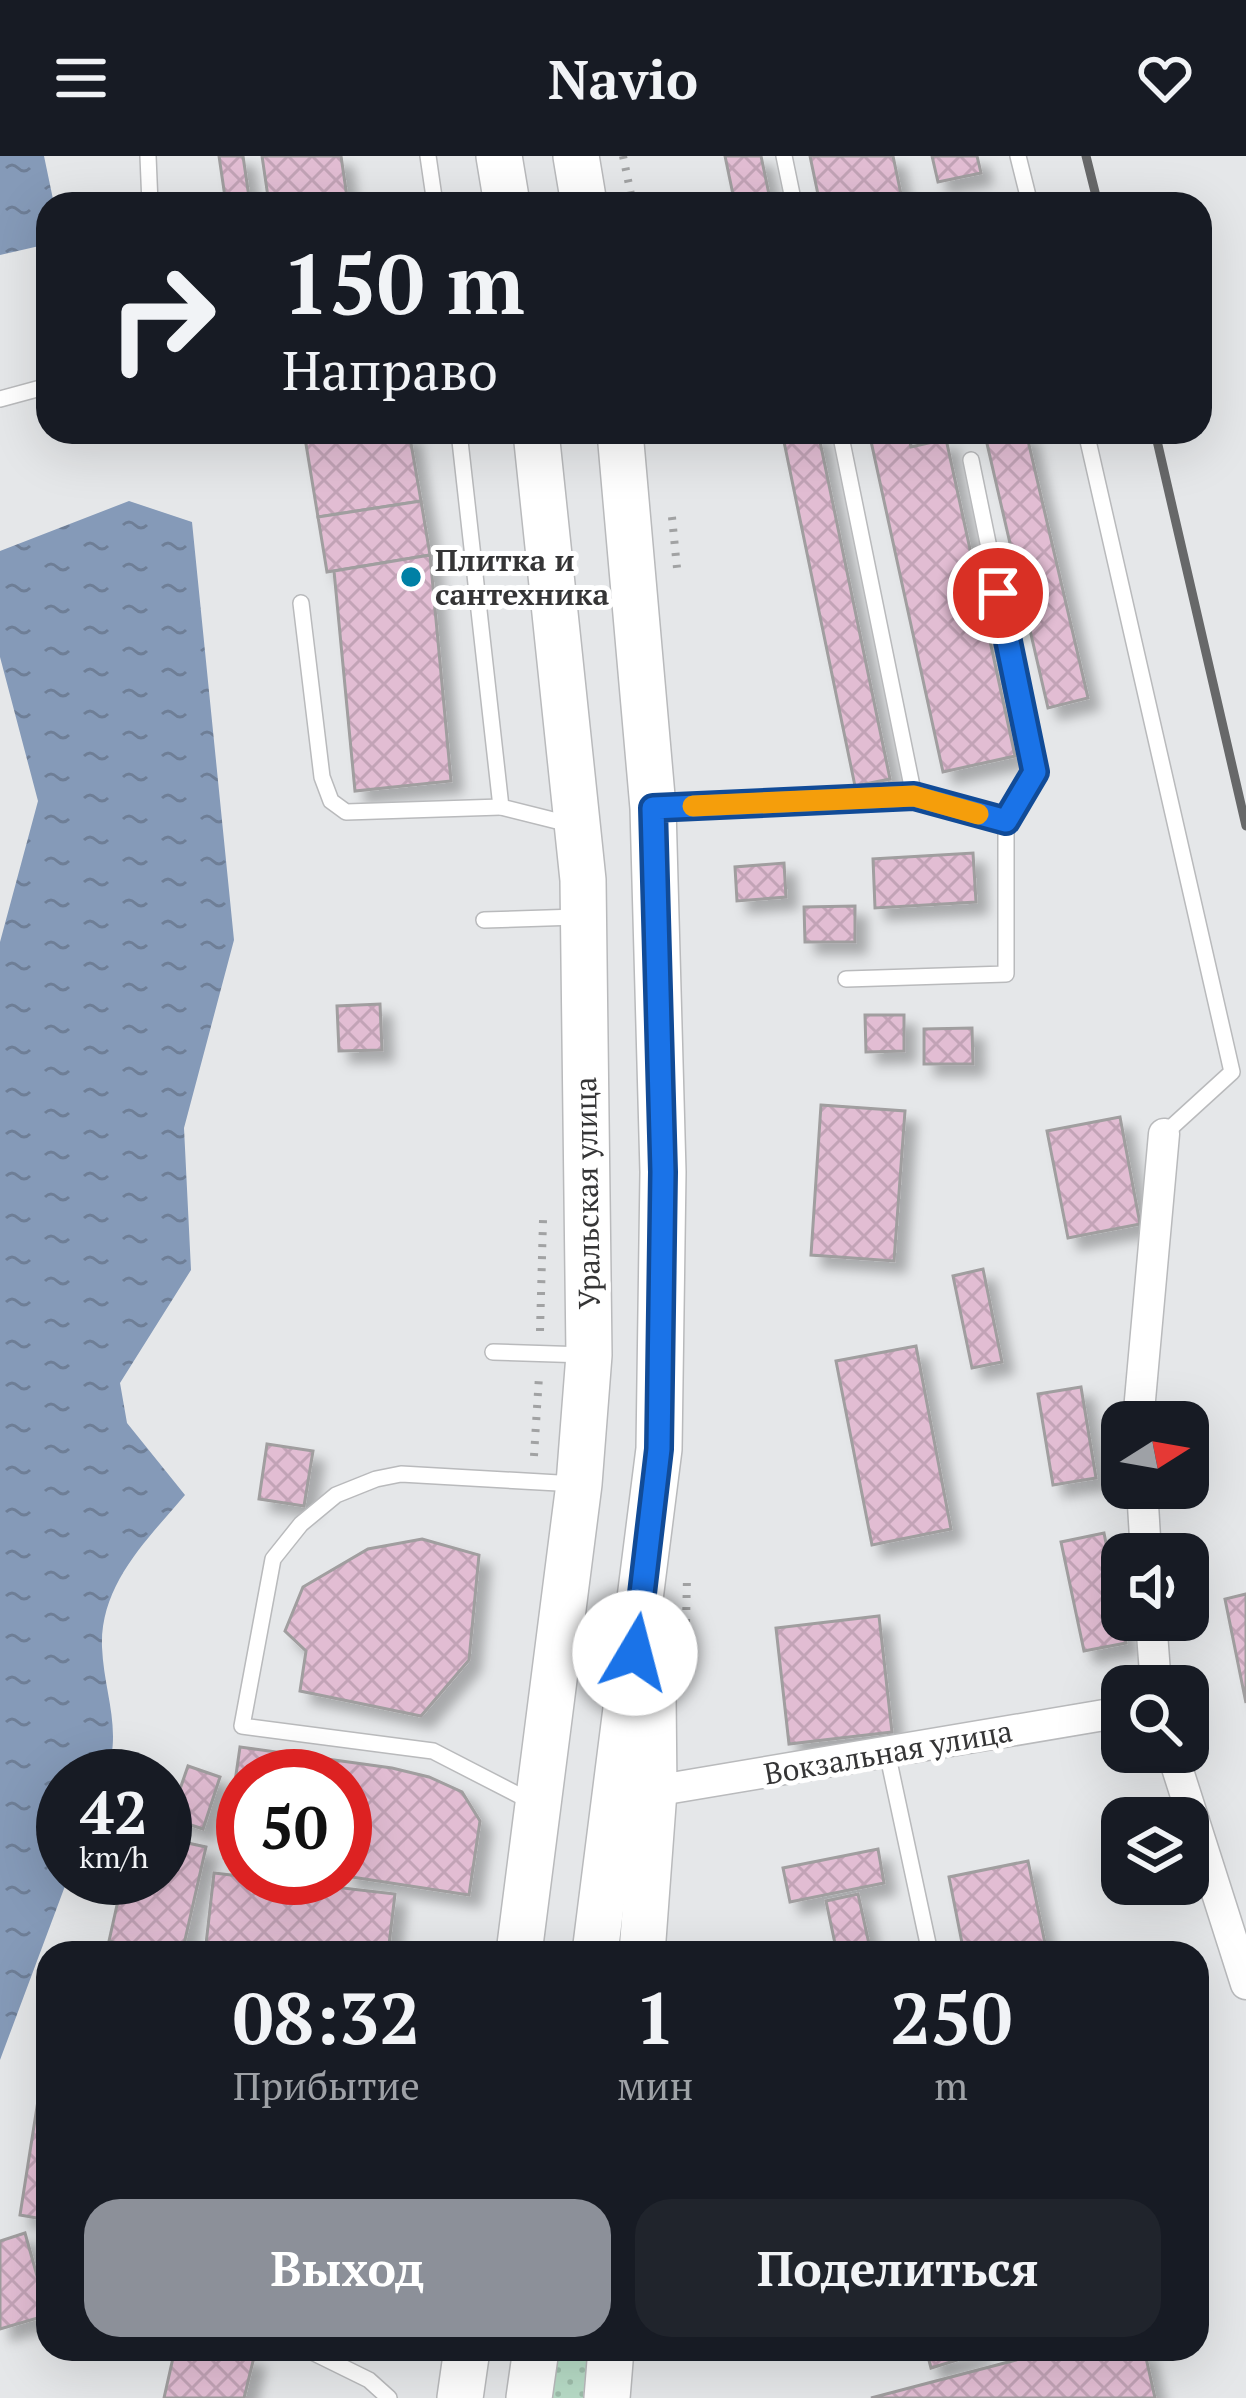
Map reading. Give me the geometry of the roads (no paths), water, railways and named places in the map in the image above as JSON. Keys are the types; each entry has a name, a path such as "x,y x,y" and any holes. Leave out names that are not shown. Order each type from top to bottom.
{"main road":[{"path":"499,156 505,192"},
{"path":"576,156 582,192"},
{"name":"Уральская улица","path":"521,1941 579,1484 589,1354 584,916 537,444"},
{"path":"597,1941 659,1449 663,1172 653,808 621,444"},
{"path":"643,1941 654,1791 652,1524"},
{"path":"460,2398 465,2361"},
{"path":"529,2398 534,2361"},
{"path":"608,2398 610,2361"}],"street":[{"path":"1140,1401 1164,1134"},
{"name":"Вокзальная улица","path":"654,1791 1101,1716"},
{"path":"1179,1773 1246,1984"}],"lane":[{"path":"148,156 150,192"},
{"path":"428,156 433,192"},
{"path":"784,156 792,192"},
{"path":"1018,156 1027,192"},
{"path":"0,399 36,389"},
{"path":"460,444 500,807"},
{"path":"842,444 914,796"},
{"path":"1089,444 1232,1072 1164,1134"},
{"path":"846,980 1006,974 1006,821 1035,772 971,460"},
{"path":"301,603 322,777 332,801 346,812 500,807 578,826"},
{"path":"653,808 914,796 1006,821"},
{"path":"484,920 584,916"},
{"path":"493,1352 589,1354"},
{"path":"540,1807 433,1751 242,1726 273,1559 302,1524 336,1495 401,1474 579,1484"},
{"path":"887,1752 927,1941"},
{"path":"330,2361 369,2380 389,2398"}],"water":[{"path":"0,156 44,156 52,192 36,192 36,247 0,255"},
{"path":"129,501 192,522 234,940 184,1128 191,1270 120,1383 127,1423 185,1495 128,1564 109,1603 102,1647 112,1749 36,1749 36,1905 58,1905 44,1941 36,1941 36,1964 0,2060 0,942 38,801 0,657 0,551"}],"railway":[{"path":"1086,156 1095,192"},
{"path":"1158,444 1246,826"}],"place":[{"name":"Плитка и сантехника","path":"411,577"}]}
